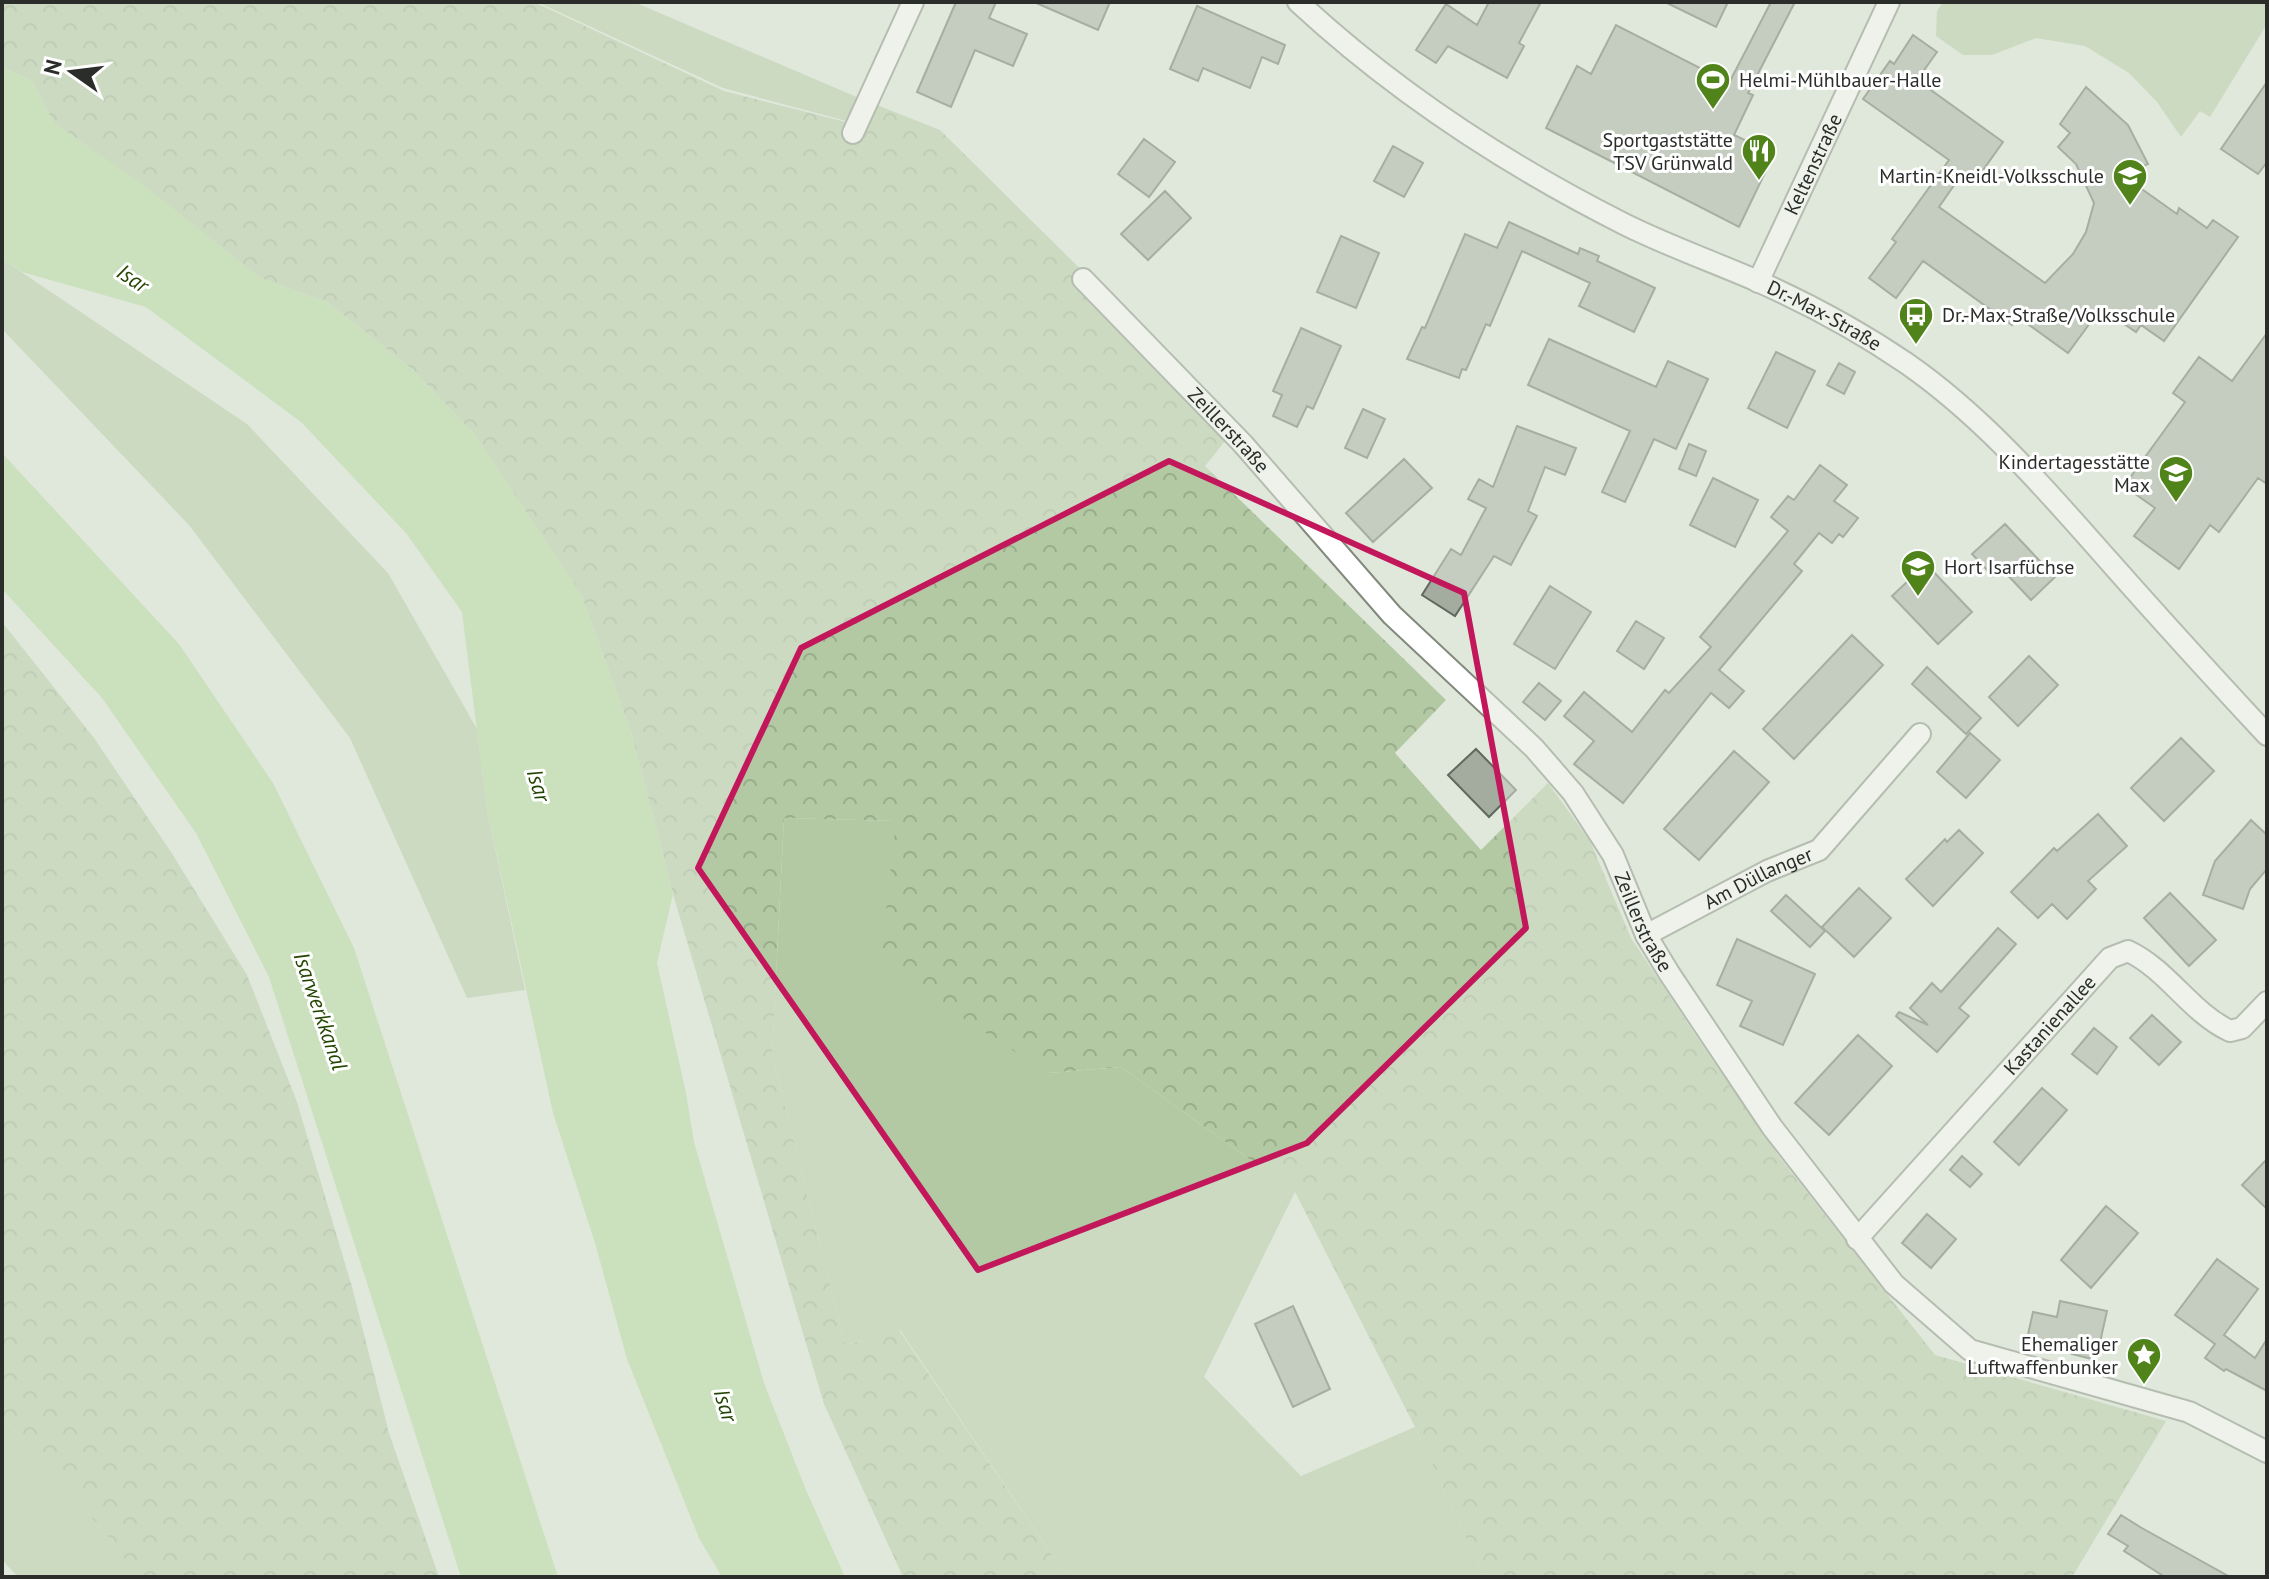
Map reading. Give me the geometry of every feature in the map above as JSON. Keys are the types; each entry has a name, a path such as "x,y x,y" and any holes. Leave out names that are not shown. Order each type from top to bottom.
{"street":[{"path":"853,133 913,2"},
{"name":"Dr.-Max-Straße","path":"1298,2 1336,36 1427,106 1518,164 1627,225 1758,282 1849,327 1908,364 1964,409 2042,485 2267,735"},
{"name":"Keltenstraße","path":"1758,282 1889,2"},
{"name":"Zeillerstraße","path":"1083,279 1243,444 1392,615 1534,748 1563,782 1613,855 1646,935 1772,1127 1894,1284 1970,1350 2189,1412 2267,1452"},
{"name":"Am Düllanger","path":"1646,935 1767,871 1819,850 1920,734"},
{"name":"Kastanienallee","path":"1857,1239 2110,958 2128,951 2146,959 2214,1023 2230,1031 2242,1028 2267,1002"}],"highlighted area":[{"path":"1169,461 1464,593 1526,928 1307,1143 978,1270 698,868 801,648"}],"green space":[{"path":"2,2 534,2 724,91 866,127 877,105 940,130 1238,425 1205,466 1446,700 1395,753 1481,850 1548,783 1590,841 1631,938 1698,1039 1780,1158 1935,1355 2166,1421 2072,1577 1484,1577 1415,1427 1295,1192 1121,1067 1048,1073 880,965 896,821 784,818 772,1054 845,1345 899,1330 1067,1577 903,1577 824,1404 673,894 631,732 581,594 474,434 414,371 327,302 260,278 144,186 54,123 32,81 2,67"},
{"path":"537,2 634,2 859,98 850,122 723,88"},
{"path":"1943,2 2267,2 2267,24 2210,117 2200,111 2181,137 2157,102 2129,73 2085,46 2036,38 1992,55 1963,55 1936,36 1937,11"},
{"path":"2,259 247,424 388,573 477,729 487,810 525,990 467,998 350,738 189,525 2,329"},
{"path":"2,622 94,738 171,852 247,975 297,1102 352,1287 389,1433 439,1577 136,1577 113,1542 2,1416"},
{"path":"784,818 897,821 1048,1073 1121,1067 1295,1192 1204,1377 1301,1476 1415,1427 1484,1577 1067,1577 900,1330 845,1345 772,1054"},
{"path":"2,1416 113,1542 136,1577 18,1577 2,1560"}],"water":[{"name":"Isar","path":"2,67 32,81 54,123 144,185 260,278 327,302 414,371 474,434 581,594 631,732 673,894 657,963 694,1142 764,1383 806,1490 845,1577 722,1577 699,1538 627,1359 595,1243 553,1113 487,810 462,612 406,533 301,422 146,307 22,272 2,259"},
{"name":"Isarwerkkanal","path":"2,453 179,644 273,783 354,948 558,1577 461,1577 269,977 196,833 102,698 2,589"}],"building":[{"path":"956,2 996,2 989,18 1027,34 1013,66 975,50 951,107 917,92"},
{"path":"1034,2 1110,2 1098,30"},
{"path":"1489,2 1541,2 1519,43 1524,46 1507,78 1448,46 1436,63 1416,50 1446,4 1477,25"},
{"path":"1665,2 1728,2 1716,27"},
{"path":"1771,2 1795,2 1748,93 1753,95 1734,135 1774,154 1739,227 1546,128 1577,66 1591,74 1616,25 1729,83"},
{"path":"1197,6 1285,45 1278,64 1262,57 1250,88 1203,68 1198,81 1170,69"},
{"name":"Martin-Kneidl-Volksschule","path":"1913,35 1937,52 1917,80 2003,142 1976,180 1964,171 1939,207 2045,283 2073,254 2086,232 2094,203 2076,164 2058,147 2070,133 2060,124 2086,87 2128,125 2148,164 2122,175 2177,214 2179,208 2207,228 2213,220 2238,237 2164,341 2141,325 2136,332 2101,308 2068,353 2018,317 2012,325 1923,261 1896,298 1869,278 1896,242 1892,239 1949,160 1863,99 1890,61 1894,64"},
{"path":"2267,82 2267,162 2258,174 2221,149"},
{"path":"1144,139 1175,162 1149,197 1118,174"},
{"path":"1393,146 1423,163 1404,197 1374,181"},
{"path":"1165,191 1191,218 1148,260 1121,234"},
{"path":"1509,222 1578,254 1580,248 1599,256 1597,261 1655,288 1634,332 1579,306 1590,283 1522,251 1490,326 1486,324 1466,370 1462,369 1459,378 1407,359 1422,327 1425,328 1465,234 1497,248"},
{"path":"1341,236 1379,253 1356,308 1317,292"},
{"path":"1301,328 1341,346 1313,409 1307,406 1297,427 1273,416 1282,395 1273,391"},
{"path":"2267,333 2267,484 2258,478 2219,532 2210,525 2179,569 2134,536 2155,508 2124,486 2185,402 2173,393 2199,357 2232,381"},
{"path":"1549,339 1656,387 1668,361 1708,379 1676,449 1654,439 1625,502 1602,492 1630,431 1528,385"},
{"path":"1776,352 1815,371 1787,428 1748,408"},
{"path":"1839,363 1855,372 1844,394 1827,385"},
{"path":"1363,409 1385,419 1367,458 1345,448"},
{"path":"1517,426 1576,448 1565,475 1545,467 1528,511 1537,516 1511,565 1494,556 1455,616 1422,595 1451,549 1461,555 1486,508 1468,499 1479,479 1493,487"},
{"path":"1689,444 1706,451 1696,476 1679,469"},
{"path":"1404,459 1432,488 1373,542 1346,513"},
{"path":"1820,465 1847,485 1834,501 1858,518 1843,537 1839,534 1832,543 1819,533 1794,564 1802,571 1719,670 1744,691 1729,708 1711,693 1623,803 1574,764 1594,741 1564,716 1584,692 1632,732 1665,690 1669,693 1711,647 1700,637 1788,531 1771,517 1788,496 1794,500"},
{"path":"1713,478 1758,500 1735,547 1690,525"},
{"path":"2005,524 2055,577 2031,600 2001,568 1993,576 1972,554"},
{"path":"1926,564 1972,612 1938,644 1892,596"},
{"path":"1550,586 1591,612 1555,669 1514,644"},
{"path":"1636,621 1664,638 1644,669 1617,651"},
{"path":"1852,635 1883,665 1794,759 1763,729"},
{"path":"2029,656 2058,685 2018,726 1989,697"},
{"path":"1927,667 1981,718 1966,734 1912,684"},
{"path":"1539,683 1561,701 1545,720 1523,702"},
{"path":"1970,733 2000,760 1966,798 1937,772"},
{"path":"2181,738 2214,771 2164,821 2131,788"},
{"path":"1476,749 1516,790 1489,817 1448,775"},
{"path":"1734,751 1769,782 1699,860 1664,829"},
{"path":"2098,814 2127,846 2088,881 2096,889 2067,919 2052,904 2038,918 2011,892 2054,848 2057,851"},
{"path":"2251,820 2267,835 2267,869 2250,889 2243,909 2203,895 2215,861"},
{"path":"1959,830 1983,853 1933,906 1906,879 1945,839 1947,842"},
{"path":"1859,888 1891,918 1854,957 1822,927"},
{"path":"2170,893 2216,940 2189,966 2144,918"},
{"path":"1786,895 1825,931 1810,947 1771,911"},
{"path":"1998,928 2016,944 1959,1008 1969,1016 1937,1052 1896,1016 1899,1012 1928,1025 1910,1008 1932,983 1941,992"},
{"path":"1737,939 1815,974 1783,1045 1740,1026 1752,1001 1717,985"},
{"path":"2152,1015 2181,1042 2159,1065 2130,1038"},
{"path":"2094,1028 2117,1047 2097,1074 2072,1054"},
{"path":"1858,1035 1892,1066 1829,1135 1795,1103"},
{"path":"2042,1088 2067,1110 2019,1165 1994,1142"},
{"path":"1962,1156 1982,1174 1970,1187 1950,1170"},
{"path":"2267,1159 2267,1209 2242,1185"},
{"path":"2106,1206 2138,1233 2091,1288 2061,1260"},
{"path":"1927,1214 1956,1239 1931,1268 1902,1243"},
{"path":"2217,1259 2258,1289 2224,1335 2255,1358 2267,1339 2267,1391 2226,1369 2224,1371 2205,1358 2215,1344 2175,1315"},
{"path":"2060,1301 2107,1311 2096,1360 2072,1354 2073,1349 2027,1339 2033,1312 2057,1317"},
{"path":"1293,1306 1330,1389 1293,1407 1255,1324"},
{"path":"2121,1515 2230,1577 2165,1577 2124,1551 2128,1546 2108,1534"}],"place":[{"name":"Helmi-Mühlbauer-Halle","path":"1713,111"},
{"name":"Sportgaststätte TSV Grünwald","path":"1759,182"},
{"name":"Martin-Kneidl-Volksschule","path":"2130,207"},
{"name":"Dr.-Max-Straße/Volksschule","path":"1916,346"},
{"name":"Kindertagesstätte Max","path":"2176,504"},
{"name":"Hort Isarfüchse","path":"1918,598"},
{"name":"Ehemaliger Luftwaffenbunker","path":"2144,1386"}]}
